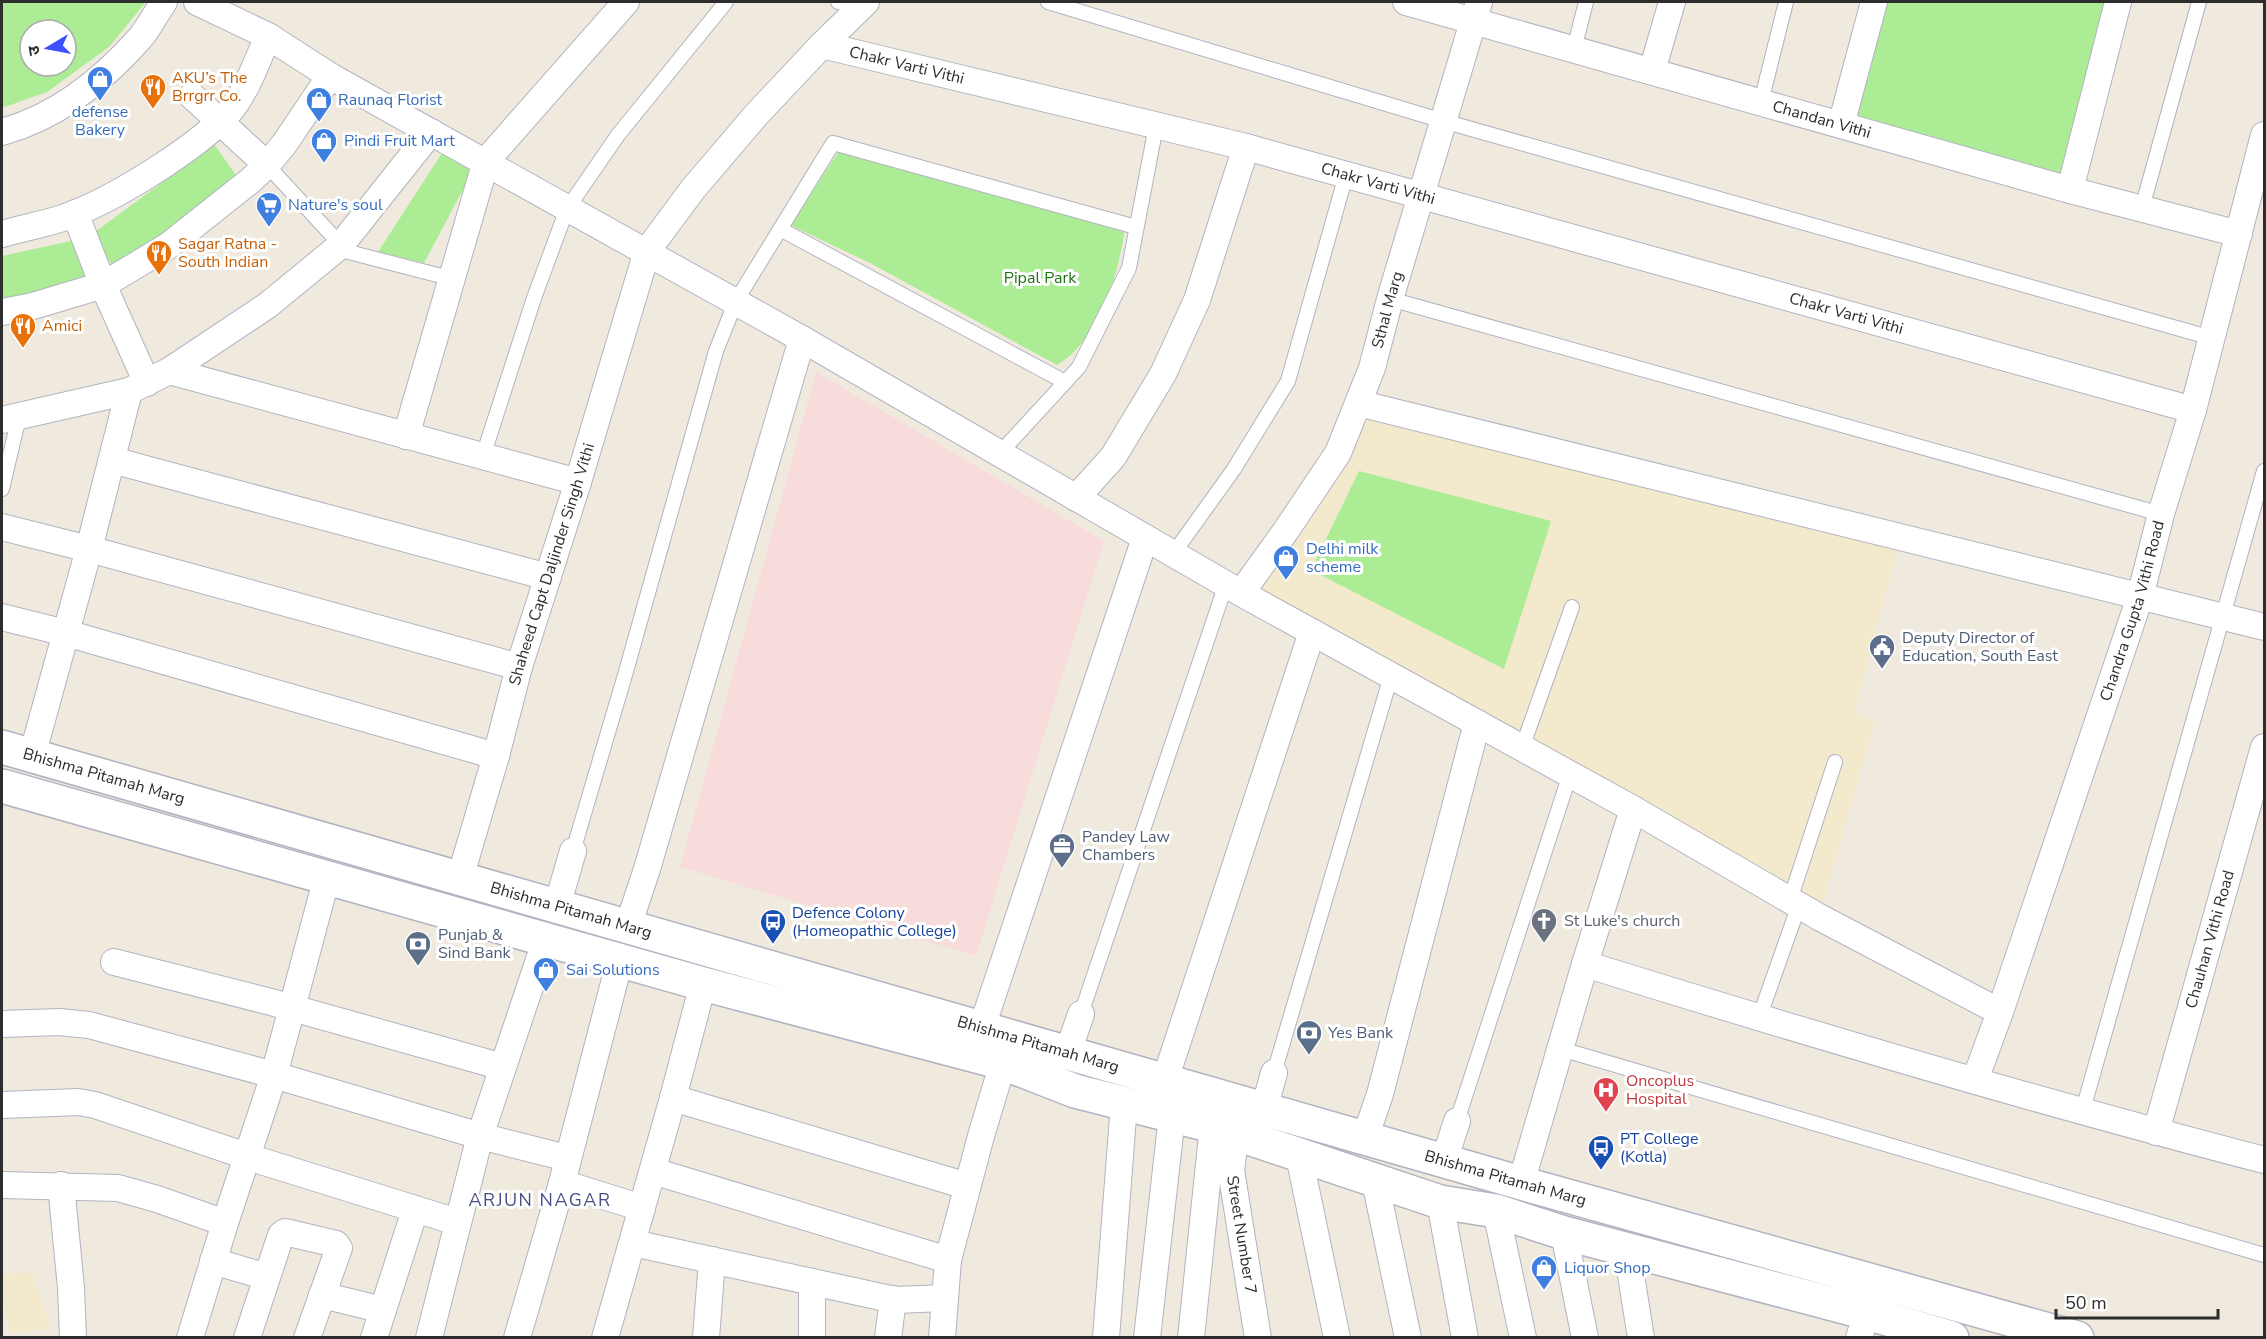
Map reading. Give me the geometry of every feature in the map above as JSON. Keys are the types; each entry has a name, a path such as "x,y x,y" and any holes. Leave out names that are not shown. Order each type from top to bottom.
{"main road":[{"name":"Bhishma Pitamah Marg","path":"17,752 1521,1183 2077,1338"},
{"name":"Bhishma Pitamah Marg","path":"2,786 703,984 1004,1063 1075,1091 1225,1130 1440,1202 1496,1211 1863,1325 1952,1338"}],"street":[{"path":"2,132 14,129 63,106 106,74 142,35 164,2"},
{"path":"196,2 268,36 330,76 736,301 1234,589 1633,809 1794,903 2000,1012"},
{"path":"406,436 486,161 626,2"},
{"name":"Chandan Vithi","path":"1406,2 1476,11 1574,49 2070,190 2240,234"},
{"path":"1652,71 1672,2"},
{"path":"1841,125 1874,2"},
{"path":"2070,190 2118,2"},
{"path":"647,251 693,189 757,114 822,45 855,3"},
{"name":"Sthal Marg","path":"1234,589 1286,532 1338,453 1372,368 1420,196 1476,11"},
{"path":"2,234 75,213 149,173 188,148 234,106 268,36"},
{"name":"Chakr Varti Vithi","path":"822,45 1246,147 2193,410"},
{"path":"2,312 33,306 104,285 168,246 267,165 285,143 330,76"},
{"path":"192,96 267,165"},
{"path":"10,419 148,382 268,305 339,247 431,132"},
{"name":"Chandra Gupta Vithi Road","path":"1975,1080 2140,597 2161,514 2193,410 2265,135"},
{"path":"1076,498 1113,457 1163,374 1197,300 1246,147"},
{"path":"17,752 66,633 112,460 148,382 104,285 75,213"},
{"name":"Shaheed Capt Daljinder Singh Vithi","path":"460,878 496,756 519,667 578,482 647,251"},
{"path":"628,926 647,869 802,339"},
{"path":"148,382 406,436 578,482"},
{"path":"1358,403 2265,627"},
{"path":"112,460 548,577"},
{"path":"2,527 519,667"},
{"path":"982,1027 1145,538"},
{"path":"2,617 66,633 496,756"},
{"path":"1165,1080 1312,632"},
{"path":"1365,1138 1380,1094 1477,723"},
{"name":"Chauhan Vithi Road","path":"2156,1132 2265,747"},
{"path":"1521,1183 1633,809"},
{"path":"557,906 573,851"},
{"path":"190,1338 274,1076 327,877"},
{"path":"429,1338 480,1136 546,939"},
{"path":"517,1338 562,1183 620,960"},
{"path":"114,962 292,1008 503,1067"},
{"path":"1585,964 2082,1113 2265,1160"},
{"path":"605,1338 703,984"},
{"path":"1068,1052 1081,1014"},
{"path":"2,1024 82,1024 274,1076 480,1136 567,1158"},
{"path":"942,1338 948,1260 967,1186 1004,1063"},
{"path":"1264,1109 1274,1073"},
{"path":"673,1098 967,1186"},
{"path":"2,1106 78,1102 95,1104 247,1156 458,1222"},
{"path":"1106,1338 1124,1104"},
{"path":"1147,1338 1173,1116"},
{"path":"1444,1161 1457,1121"},
{"path":"1191,1338 1225,1130"},
{"name":"Street Number 7","path":"1225,1130 1258,1338"},
{"path":"1299,1156 1337,1338"},
{"path":"653,1171 948,1260"},
{"path":"1375,1181 1408,1338"},
{"path":"562,1183 642,1208"},
{"path":"2,1185 118,1188 225,1223"},
{"path":"60,1185 71,1288 73,1338"},
{"path":"1440,1202 1465,1338"},
{"path":"374,1338 415,1210"},
{"path":"1496,1211 1523,1338"},
{"path":"247,1338 283,1233 336,1244 338,1250 307,1338"},
{"path":"1564,1233 1585,1338"},
{"path":"633,1243 893,1299 945,1298"},
{"path":"1627,1250 1641,1338"},
{"path":"706,1338 712,1260"},
{"path":"213,1261 267,1277"},
{"path":"812,1282 812,1338"},
{"path":"322,1295 383,1310"},
{"path":"888,1338 893,1299"}],"lane":[{"path":"483,456 534,298 567,209 618,135 726,2"},
{"path":"1048,2 1443,121 2212,338"},
{"path":"1574,49 1586,2"},
{"path":"1761,102 1786,2"},
{"path":"2142,208 2199,2"},
{"path":"999,453 1079,367 1129,268 1156,126"},
{"path":"573,851 711,367 736,301 833,143 1136,228"},
{"path":"267,165 339,247 453,279"},
{"path":"1173,554 1234,469 1288,381 1346,175"},
{"path":"780,229 1065,382"},
{"path":"1390,299 2161,514"},
{"path":"2,489 10,419"},
{"path":"2082,1113 2265,471"},
{"path":"1081,1014 1234,589"},
{"path":"1522,748 1572,607"},
{"path":"1274,1073 1391,676"},
{"path":"1759,1018 1834,762"},
{"path":"1457,1121 1570,774"},
{"path":"1562,1049 2265,1255"}],"shaded area":[{"path":"816,372 1104,541 976,956 680,867"},
{"path":"1358,403 1900,538 1854,714 1875,721 1819,917 1241,593"},
{"path":"32,1272 51,1330 10,1332 2,1292 2,1275"}],"green space":[{"path":"2,2 146,2 109,47 78,70 78,18 18,18 18,78 66,78 47,92 2,108"},
{"path":"1874,2 2118,2 2070,190 1841,125"},
{"path":"214,144 238,178 115,269 91,235"},
{"name":"Pipal Park","path":"839,151 1125,230 1119,262 1109,294 1086,338 1073,353 1057,365 870,263 790,225"},
{"path":"442,153 474,169 424,263 378,252"},
{"path":"80,239 89,283 2,302 2,256"},
{"path":"1359,471 1551,521 1504,669 1311,570"}],"place":[{"name":"defense Bakery","path":"100,102"},
{"name":"AKU’s The Brrgrr Co.","path":"153,110"},
{"name":"Raunaq Florist","path":"319,123"},
{"name":"Pindi Fruit Mart","path":"324,164"},
{"name":"Nature's soul","path":"269,228"},
{"name":"Sagar Ratna - South Indian","path":"159,276"},
{"name":"Amici","path":"23,349"},
{"name":"Delhi milk scheme","path":"1286,581"},
{"name":"Deputy Director of Education, South East","path":"1882,670"},
{"name":"Pandey Law Chambers","path":"1062,869"},
{"name":"St Luke's church","path":"1544,944"},
{"name":"Defence Colony (Homeopathic College)","path":"773,945"},
{"name":"Punjab & Sind Bank","path":"418,967"},
{"name":"Sai Solutions","path":"546,993"},
{"name":"Yes Bank","path":"1309,1056"},
{"name":"Oncoplus Hospital","path":"1606,1113"},
{"name":"PT College (Kotla)","path":"1601,1171"},
{"name":"Liquor Shop","path":"1544,1291"}],"district":[{"name":"ARJUN NAGAR","path":"540,1200"}]}
